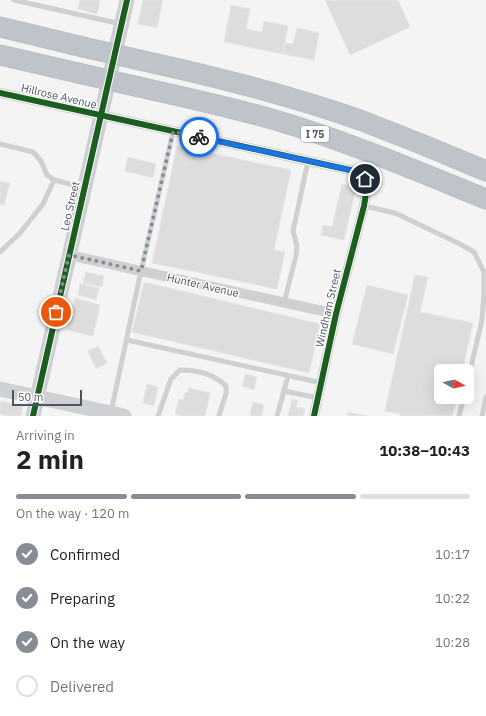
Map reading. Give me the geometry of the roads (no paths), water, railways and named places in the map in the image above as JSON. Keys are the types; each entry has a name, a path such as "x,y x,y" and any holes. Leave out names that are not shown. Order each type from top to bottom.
{"highway":[{"name":"I 75","path":"0,27 252,86 359,120 486,171"},
{"name":"I 75","path":"0,55 282,122 421,172 486,199"}],"street":[{"name":"Leo Street","path":"33,416 127,0"},
{"name":"Hillrose Avenue","path":"0,93 359,172 365,179 366,191 364,206"},
{"name":"Windham Street","path":"314,416 336,314 364,206"},
{"name":"Hunter Avenue","path":"69,255 336,314"},
{"path":"0,389 118,415"}],"lane":[{"path":"14,0 122,24"},
{"path":"118,415 127,340 141,271 173,132"},
{"path":"0,144 33,152 40,161 47,175 54,180 84,187"},
{"path":"284,303 296,256 297,246 293,231 308,161"},
{"path":"0,252 20,233 43,204 54,180"},
{"path":"364,206 395,213 474,252 484,272 484,294 482,320 472,364"},
{"path":"127,340 322,383"},
{"path":"158,416 171,379 180,370 191,370 211,375 226,386 226,393 219,416"},
{"path":"277,416 288,376"},
{"path":"284,391 318,398"},
{"path":"482,416 486,397"},
{"path":"459,416 462,404"}]}
